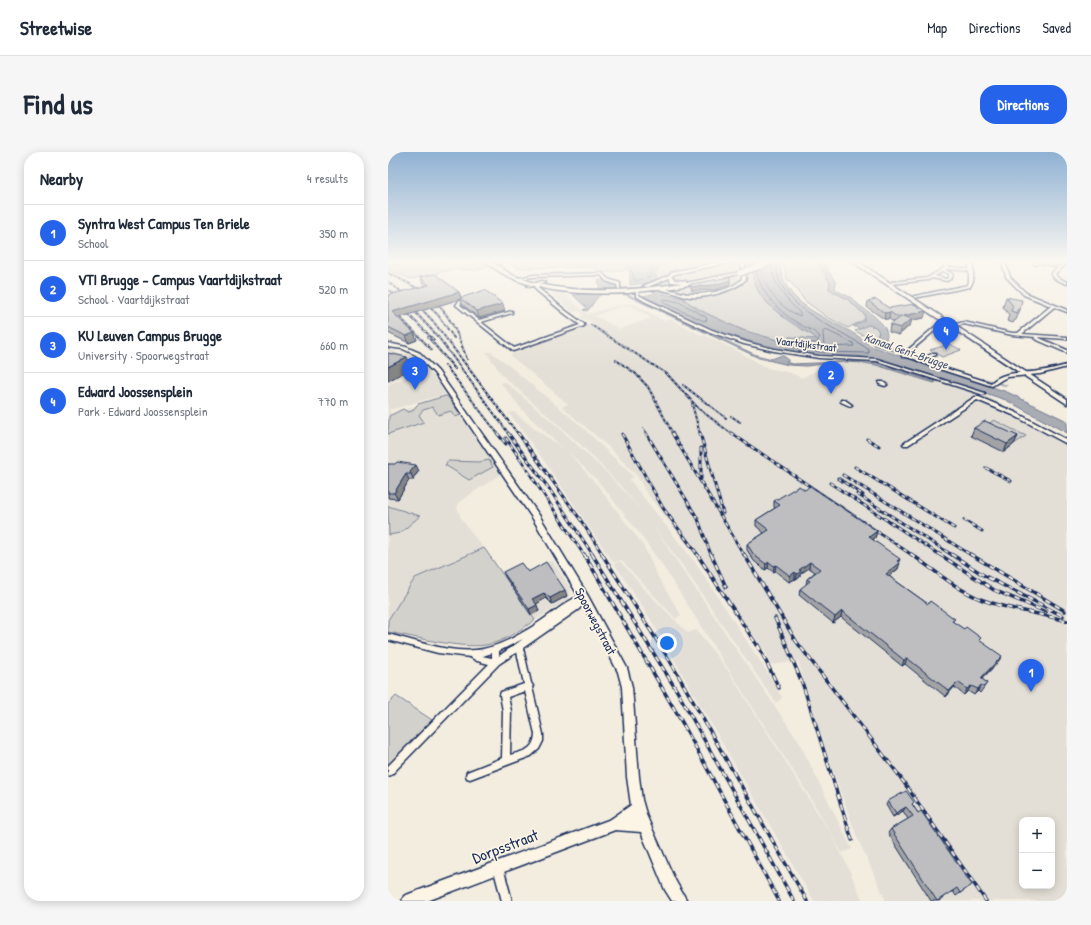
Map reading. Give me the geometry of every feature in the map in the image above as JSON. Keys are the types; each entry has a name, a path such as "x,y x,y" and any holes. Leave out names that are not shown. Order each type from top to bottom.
{"main road":[{"path":"907,297 914,297 1008,358 1066,399"},
{"path":"907,297 1027,372"}],"street":[{"path":"472,298 460,302 458,305 513,350 583,325 546,296"},
{"name":"Vaartdijkstraat","path":"639,296 711,331 735,340 801,355 877,360 983,394"},
{"path":"914,297 919,296"},
{"path":"1030,296 1067,311"},
{"path":"1018,335 1053,306"},
{"path":"479,321 511,312"},
{"path":"944,321 906,354 922,359 928,364 992,385 995,382 1027,372 1067,366"},
{"path":"957,325 964,323 1018,335 1067,338"},
{"path":"1033,336 1067,352"},
{"name":"Spoorwegstraat","path":"388,344 404,348 418,354 436,372 524,497 585,599 626,679 633,778 638,806 670,885 680,901"},
{"path":"922,359 935,354"},
{"path":"906,444 977,398 1015,414 1067,442"},
{"path":"842,401 850,405"},
{"path":"471,654 495,649 508,644 577,607 585,599"},
{"path":"388,772 496,662 555,618"},
{"path":"388,637 471,654 478,658 496,662"},
{"path":"470,775 535,750 540,742 529,686 519,646"},
{"path":"495,649 496,662"},
{"path":"506,761 507,710 504,695 529,686"},
{"name":"Dorpsstraat","path":"409,901 615,824 638,806"},
{"name":"Dorpsstraat","path":"615,824 645,826"},
{"path":"498,867 507,901"}],"shaded area":[{"path":"554,296 566,296 587,314 620,305 634,304 665,321 671,319 701,335 703,334 740,352 767,368 791,373 802,378 838,359 861,359 880,362 983,394 1067,437 1067,901 886,901 857,837 830,763 798,661 772,665 764,649 757,649 712,580 688,546 645,491 637,476 610,448 562,407 568,404 510,355 592,322 580,318 583,315 579,311 573,312","holes":["621,306 631,306 651,318 620,329 595,316"]},
{"path":"671,296 763,296 783,317 817,338 814,340 789,337 785,342 750,333 706,313 681,298"},
{"path":"801,296 842,296 865,315 865,319 848,328 827,317 805,301"},
{"path":"868,325 876,327 879,332 873,344 865,336 855,331"},
{"path":"950,344 961,350 942,357 930,350"},
{"path":"388,348 401,355 408,353 418,360 421,367 388,384"},
{"path":"486,352 491,352 502,360 581,426 634,477 629,479 697,565 771,678 782,698 776,703 682,565 653,526 799,742 852,849 842,853 810,797 662,565 640,534 598,481 568,452 598,486 643,545 658,577 681,615 676,619 621,560 613,562 540,455 509,413 514,412 535,429 563,448 524,412 501,383 505,382 556,425 610,476 641,510 620,485 580,444 503,376"},
{"path":"427,367 446,394 389,410 391,414 447,396 501,474 459,502 457,508 462,520 503,574 520,566 527,573 552,560 571,589 568,600 535,620 531,615 388,631 388,385"},
{"path":"447,396 461,415 455,417 451,411 438,415 433,407 423,410 419,415 424,422 388,434 389,416 403,409 408,412 412,411 418,404"},
{"path":"994,420 1026,436 1014,444 982,428"},
{"path":"489,460 493,467 469,480 445,465 448,461 479,462"},
{"path":"388,506 420,516 400,533 389,535"},
{"path":"484,548 535,620 518,632 499,641 486,645 475,646 451,644 388,632 388,620 415,578"},
{"path":"620,561 646,591 688,633 696,630 727,669 831,834 863,901 814,901 651,620 614,563"},
{"path":"396,696 432,720 388,765 388,704"}],"water":[{"path":"574,296 600,296 587,311 583,310 587,308"},
{"path":"628,296 631,296 756,355 772,359 782,355 789,360 786,362 792,364 865,361 877,363 936,382 934,383 876,365 864,363 843,362 806,366 789,365 759,358"},
{"path":"643,296 672,296 682,298 699,310 742,330 785,342 789,337 817,339 773,308 762,296 795,296 815,312 845,328 871,346 1007,392 1067,421 1067,433 1006,400 910,368 878,359 857,356 820,356 762,345 714,330"},
{"path":"842,296 847,296 851,298 881,322 887,334 882,345 906,352 893,351 874,345 879,332 876,327 868,325 860,329 853,326 864,321 865,315"}],"building":[{"path":"388,296 446,296 392,312 414,333 406,336 388,327"},
{"path":"466,296 493,296 503,304 477,311 460,298"},
{"path":"1006,297 1022,300 1020,310 1019,309 1017,313 1011,311 1013,306"},
{"path":"876,299 889,308 914,304 926,311 903,316 912,319 900,328 890,325 902,316 897,317 890,312 885,313 868,301"},
{"path":"388,353 407,357 388,367"},
{"path":"985,421 1018,436 1007,444 974,428"},
{"path":"397,462 416,465 410,472 411,474 406,474 394,493 388,493 388,464 395,464"},
{"path":"799,486 805,490 810,486 877,531 869,537 900,559 897,561 900,563 886,574 928,604 930,601 955,619 952,621 964,629 966,627 981,638 979,640 1002,656 981,678 987,683 984,687 981,685 978,689 971,686 967,689 958,682 949,691 907,658 904,660 842,611 835,617 800,589 810,581 807,579 820,569 810,562 799,570 801,571 797,574 795,572 790,576 776,565 774,566 769,562 766,564 754,555 747,544 769,530 756,520 780,505 774,501"},
{"path":"546,562 565,590 550,598 544,593 532,599 537,605 529,609 503,572 521,563 528,572"},
{"path":"906,791 914,802 912,804 918,813 921,811 972,885 960,893 957,888 937,901 891,829 913,816 906,807 896,813 888,801"}],"waterway":[{"path":"983,379 1006,385"}],"railway":[{"path":"396,296 418,315 439,338 509,434"},
{"path":"408,296 433,321 518,434"},
{"path":"428,296 446,313 458,335 467,359"},
{"path":"422,300 438,315 454,338"},
{"path":"388,305 432,350"},
{"path":"403,309 434,340"},
{"path":"591,325 667,374 699,409 732,434"},
{"path":"428,337 455,369"},
{"path":"616,360 635,373 648,387 673,434"},
{"path":"445,365 498,434"},
{"path":"683,385 726,418"},
{"path":"692,404 700,434"},
{"path":"731,416 740,422"},
{"path":"644,429 647,434"},
{"path":"497,433 506,444"},
{"path":"508,433 550,490 593,555"},
{"path":"518,433 580,519 603,555"},
{"path":"646,433 698,519 711,555"},
{"path":"672,433 744,555"},
{"path":"700,433 723,513"},
{"path":"731,433 912,555"},
{"path":"622,434 663,508 698,555"},
{"path":"506,438 584,555"},
{"path":"867,439 879,446"},
{"path":"701,448 701,479"},
{"path":"855,467 954,528"},
{"path":"986,468 1011,481"},
{"path":"843,475 971,555"},
{"path":"838,478 863,495"},
{"path":"830,483 940,555"},
{"path":"857,494 952,555"},
{"path":"964,520 982,531"},
{"path":"584,554 683,724 779,901"},
{"path":"592,554 677,691 794,901"},
{"path":"602,554 670,661 807,901"},
{"path":"697,554 760,650"},
{"path":"711,554 726,587"},
{"path":"744,554 796,641 898,774 986,901"},
{"path":"911,554 973,596 1004,606 1067,621"},
{"path":"939,554 994,590 1046,612"},
{"path":"951,554 985,576 1063,616"},
{"path":"970,554 1065,611"},
{"path":"775,618 803,685 852,840"},
{"path":"758,645 779,688"}],"place":[{"name":"Edward Joossensplein","path":"946,350"},
{"name":"KU Leuven Campus Brugge","path":"415,390"},
{"name":"VTI Brugge - Campus Vaartdijkstraat","path":"831,394"},
{"name":"Syntra West Campus Ten Briele","path":"1031,692"}],"water label":[{"name":"Kanaal Gent-Brugge","path":"906,351"}]}
